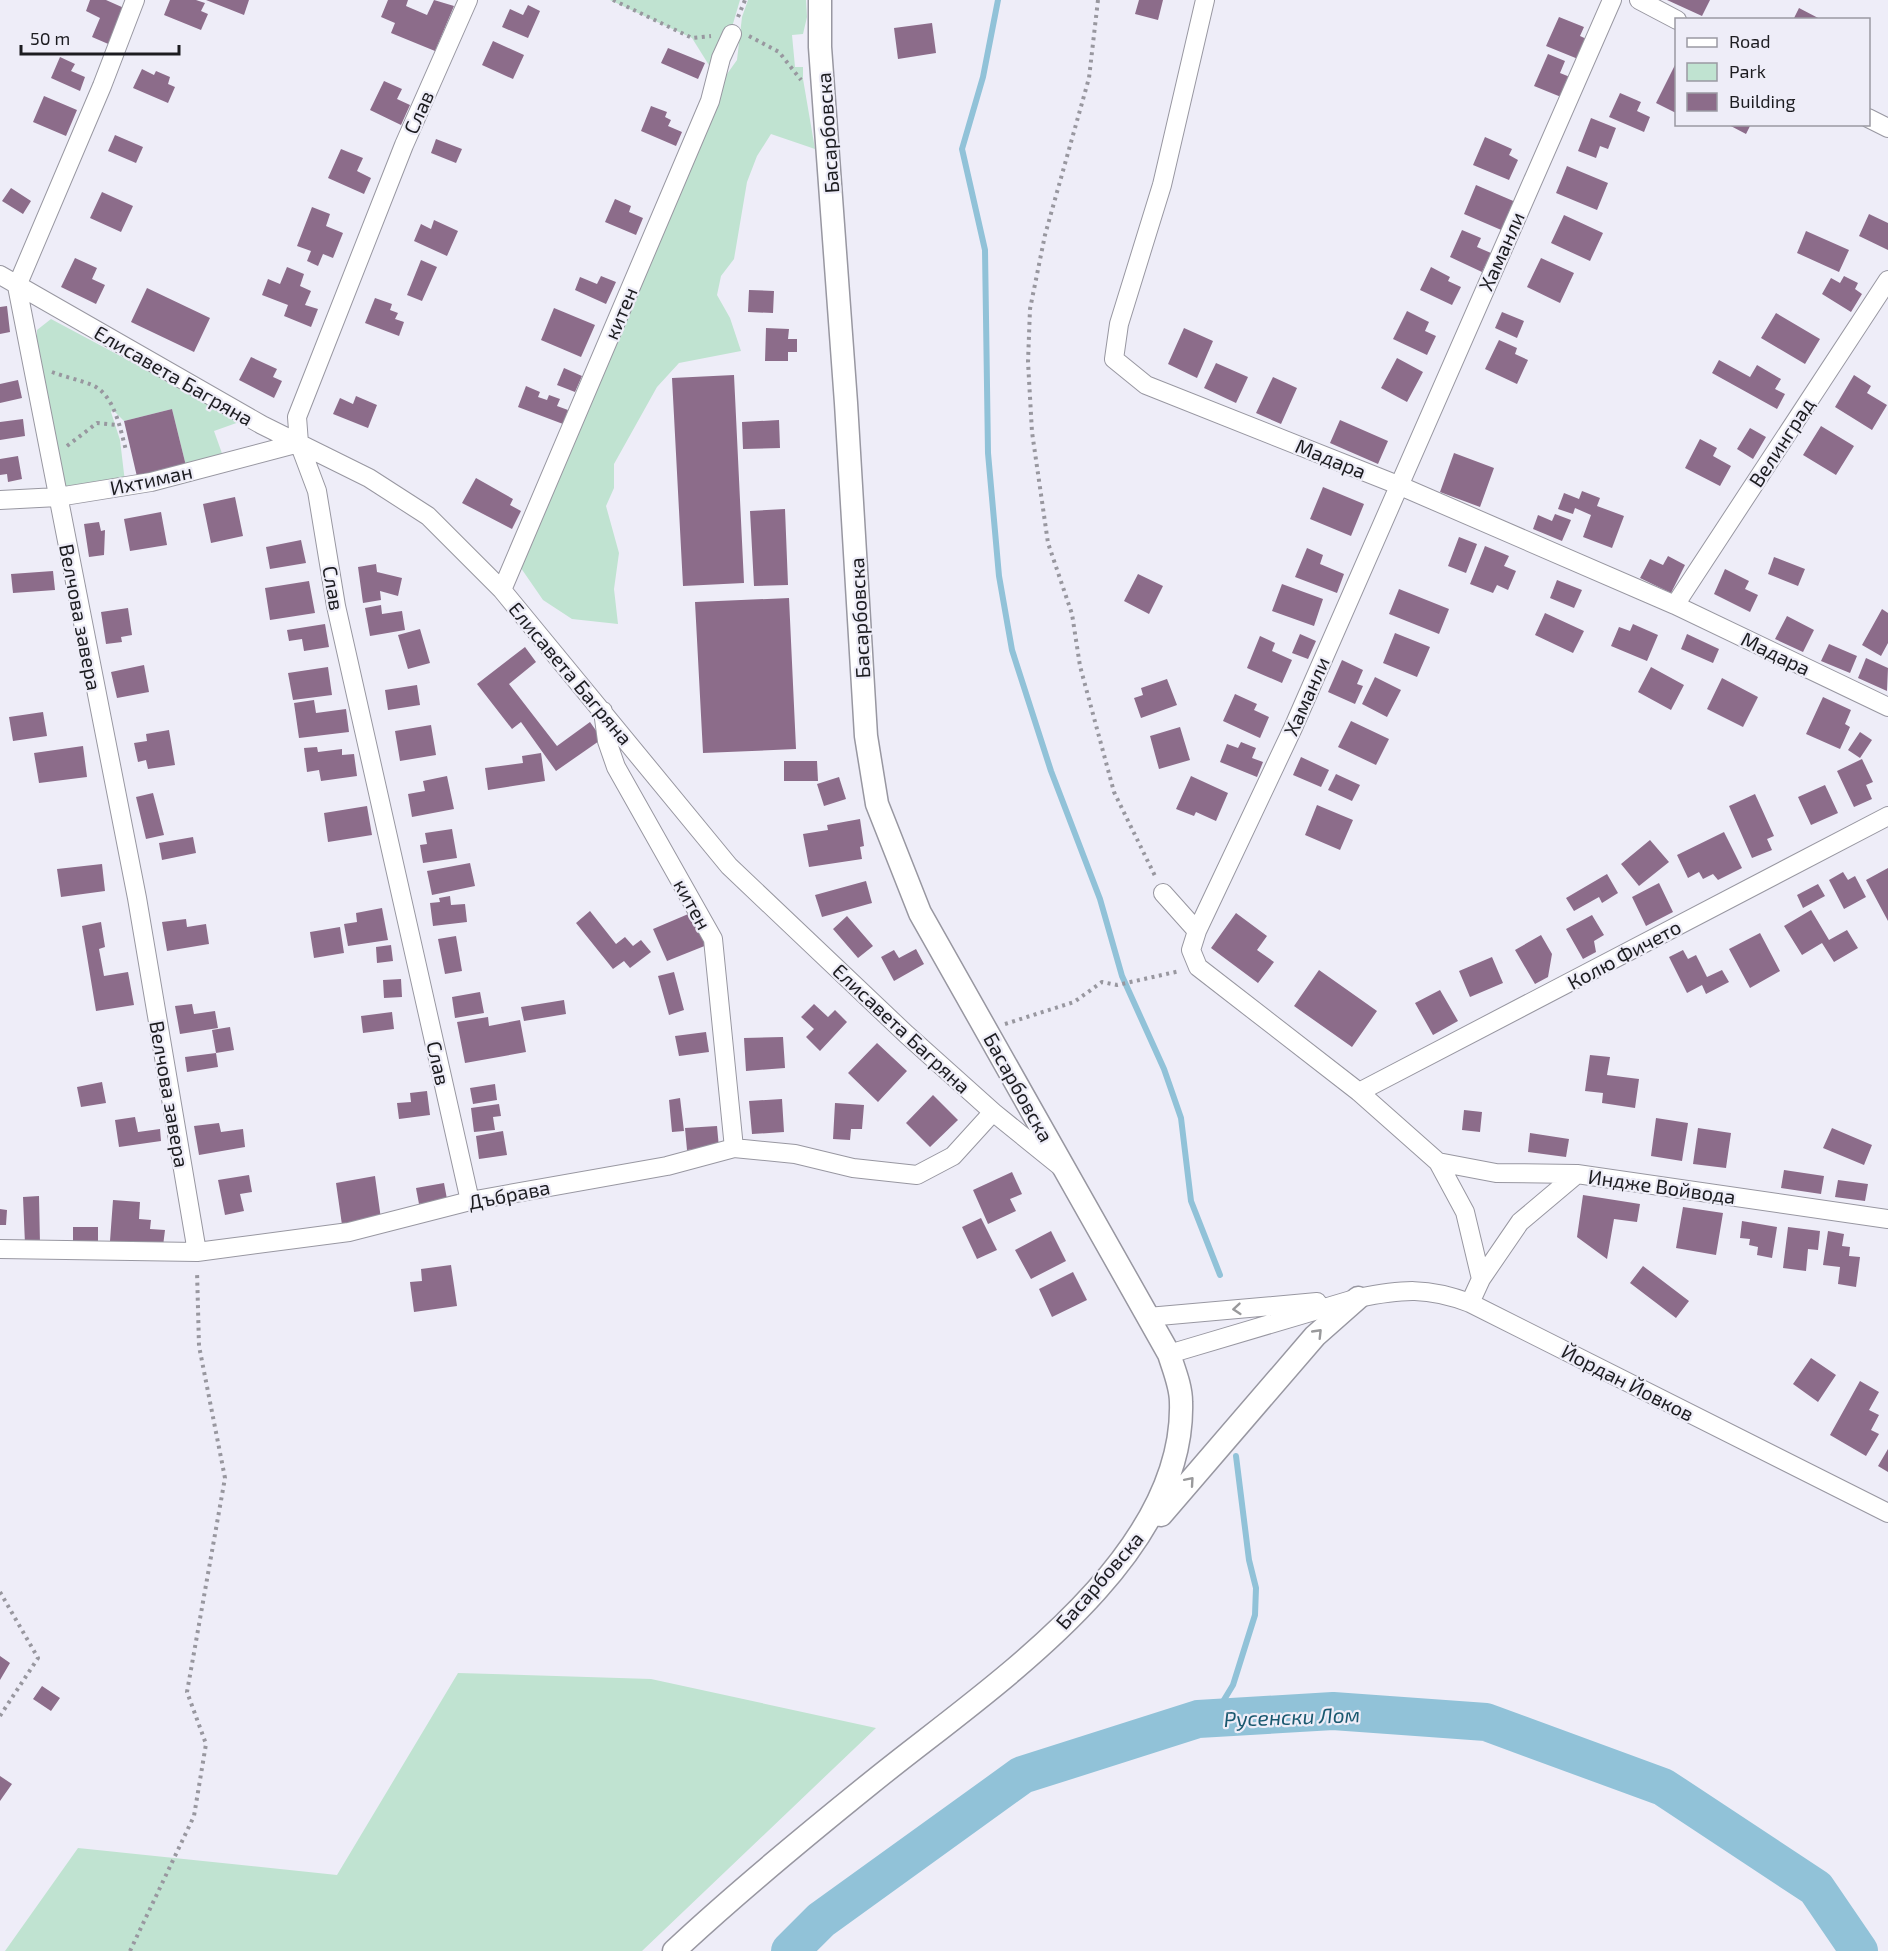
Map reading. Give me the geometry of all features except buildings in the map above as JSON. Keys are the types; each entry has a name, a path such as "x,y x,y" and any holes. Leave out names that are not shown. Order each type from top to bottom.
{"street":[{"path":"18,286 102,86 135,0"},
{"name":"Слав","path":"468,0 404,145 297,417 299,443 317,491 336,606 470,1201"},
{"name":"Басарбовска","path":"674,1951 713,1915 870,1783 1015,1668 1078,1610 1124,1557 1158,1503 1173,1459 1181,1401 1169,1354 920,913 877,804 866,736 861,667 846,403 820,47 820,0"},
{"name":"Мадара","path":"1205,0 1162,185 1119,324 1114,358 1146,385 1398,485 1675,605 1888,706"},
{"name":"Хаманли","path":"1198,967 1191,951 1197,931 1293,728 1612,0"},
{"path":"1639,0 1675,19"},
{"name":"китен","path":"502,590 710,101 721,58 732,34"},
{"path":"1870,119 1888,128"},
{"name":"Елисавета Багряна","path":"0,275 262,425 369,477 428,516 502,590 729,866 906,1034 993,1112 1066,1172"},
{"name":"Велинград","path":"1675,605 1888,280"},
{"name":"Велчова завера","path":"18,286 137,898 197,1252"},
{"name":"Ихтиман","path":"0,500 58,497 150,482 299,443"},
{"name":"китен","path":"603,711 606,741 616,767 713,939 735,1148"},
{"name":"Колю Фичето","path":"1359,1092 1888,816"},
{"path":"1163,893 1197,931"},
{"path":"1198,967 1359,1092 1438,1162 1466,1212 1481,1279 1470,1303"},
{"name":"Дъбрава","path":"0,1249 197,1252 349,1232 470,1201 656,1168 735,1148 795,1155 853,1168 917,1175 953,1156 993,1112"},
{"path":"1438,1162 1496,1173 1577,1174"},
{"name":"Индже Войвода","path":"1481,1279 1520,1222 1577,1174 1888,1219"},
{"name":"Йордан Йовков","path":"1358,1298 1384,1293 1433,1291 1470,1303 1888,1513"},
{"path":"1148,1317 1358,1298"},
{"path":"1169,1354 1358,1298"},
{"path":"1124,1557 1315,1336 1358,1298"}],"path":[{"path":"613,0 692,38 732,34 758,39 779,52 805,86"},
{"path":"1098,0 1089,78 1045,235 1030,309 1028,362 1040,498 1048,543 1067,600 1091,710 1114,792 1163,893"},
{"path":"48,370 97,388 110,402 126,450"},
{"path":"54,473 64,450 87,428 105,422 117,425"},
{"path":"987,1030 1074,1002 1102,982 1117,985 1198,967"},
{"path":"130,1951 194,1816 206,1744 188,1692 225,1478 199,1346 197,1252"},
{"path":"0,1592 38,1658 0,1716"}],"green space":[{"path":"610,0 740,0 717,78 692,38"},
{"path":"748,0 806,0 807,17 803,34 792,35 795,67 803,67 815,149 771,134 757,156 747,182 734,259 721,276 717,295 730,318 741,351 679,363 657,387 614,464 614,488 606,506 619,553 614,589 618,624 572,619 543,600 514,558 717,88 737,60 742,17"},
{"path":"51,319 242,421 214,431 224,459 187,470 172,409 124,421 113,410 111,412 120,440 125,482 67,492 37,349 37,330"},
{"path":"458,1673 651,1679 876,1728 642,1951 5,1951 78,1848 337,1875"}],"waterway":[{"path":"998,0 983,77 962,149 985,250 988,453 999,576 1012,650 1051,771 1100,899 1122,976 1164,1069 1181,1118 1191,1201 1220,1275"},
{"path":"1213,1718 1233,1685 1255,1615 1256,1588 1249,1560 1236,1456"},
{"name":"Русенски Лом","path":"790,1951 821,1920 1022,1775 1198,1719 1333,1711 1486,1722 1663,1787 1816,1888 1859,1951"}]}
